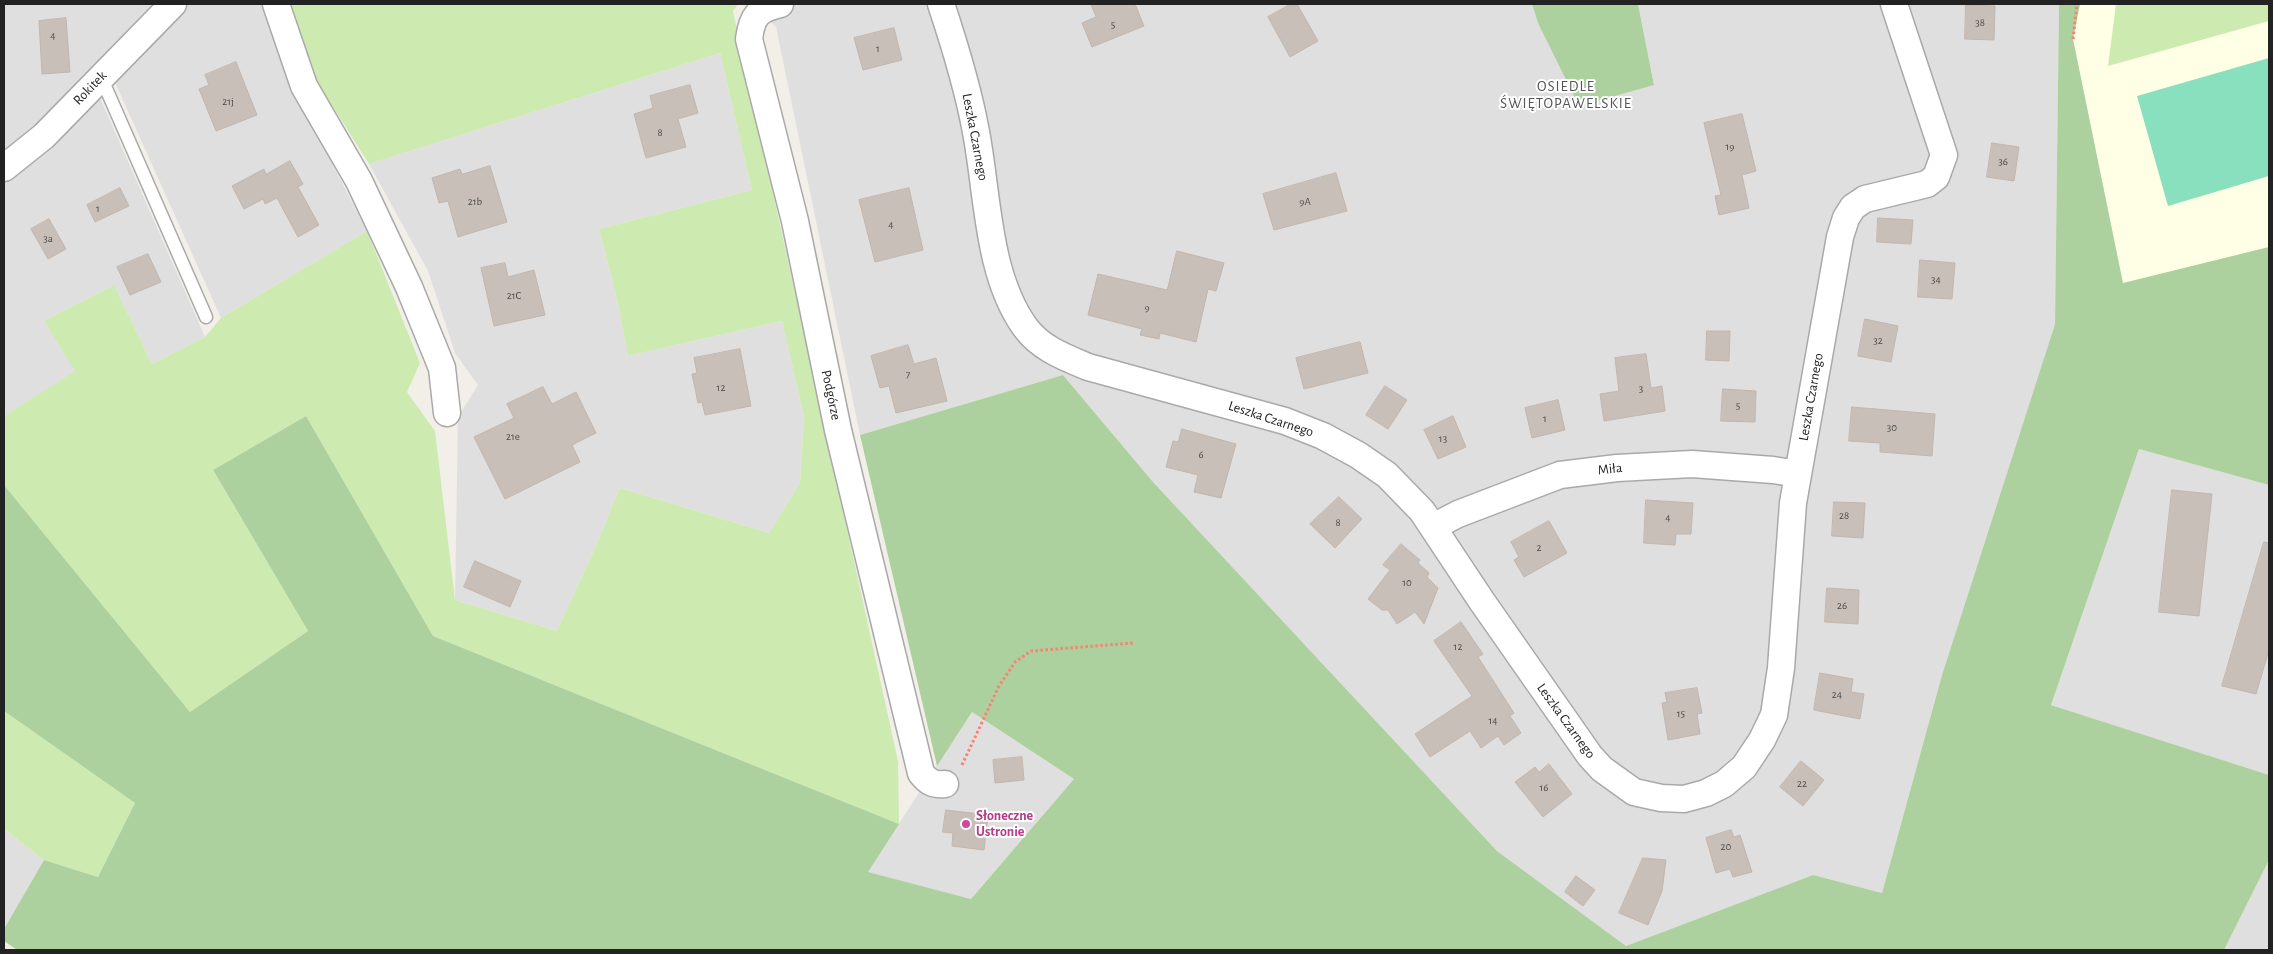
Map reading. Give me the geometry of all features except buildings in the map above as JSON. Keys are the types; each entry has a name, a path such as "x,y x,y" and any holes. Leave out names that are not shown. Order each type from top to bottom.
{"street":[{"name":"Rokitek","path":"4,168 44,136 173,4"},
{"path":"276,4 304,86 359,181 409,287 442,368 447,414"},
{"name":"Podgórze","path":"780,4 769,6 756,14 751,25 749,39 795,221 838,430 921,773 927,781 936,785 945,784"},
{"name":"Leszka Czarnego","path":"941,4 957,49 976,131 999,275 1009,299 1025,327 1041,344 1088,368 1285,421 1323,436 1358,455 1387,475 1422,511 1497,624 1590,756 1602,769 1634,792 1661,798 1684,799 1706,793 1724,784 1744,767 1762,740 1774,715 1781,668 1798,474 1840,237 1846,218 1853,208 1865,199 1927,184 1936,177 1944,155 1894,4"},
{"name":"Miła","path":"1433,528 1458,514 1560,475 1617,468 1692,464 1772,470 1798,474"}],"lane":[{"path":"101,77 206,317"}],"path":[{"path":"2073,39 2077,4"},
{"path":"945,784 953,778 964,762 999,686 1015,662 1031,652 1133,643"}],"shaded area":[{"path":"4,4 165,4 4,164"},
{"path":"186,4 264,4 305,111 367,231 221,318 113,78"},
{"path":"753,4 1532,4 1538,23 1654,84 1638,4 2059,4 2055,324 1942,675 1882,893 1813,875 1626,946 1497,851 1153,482 1063,375 860,435 776,27"},
{"path":"2080,4 2269,4 2269,247 2123,284 2073,39"},
{"path":"720,53 752,190 599,229 618,303 628,356 782,321 804,417 800,483 769,533 620,488 557,631 455,600 458,417 478,385 455,353 428,271 369,164"},
{"path":"98,93 205,337 152,364 114,285 44,321 76,371 4,416 4,179"},
{"path":"2139,449 2269,485 2269,775 2051,705"},
{"path":"972,712 1074,779 971,899 867,872"},
{"path":"4,829 44,860 4,929"},
{"path":"2269,860 2269,950 2224,950"}],"green space":[{"path":"291,4 738,4 733,11 898,761 899,824 433,636 306,416 213,470 308,631 190,712 4,485 4,416 75,371 44,321 114,285 152,364 205,337 221,318 367,231 420,363 407,392 435,431 455,600 557,631 620,488 769,533 800,483 804,417 782,321 628,356 618,303 599,229 752,190 720,53 369,164 316,80"},
{"path":"1532,4 1638,4 1654,85 1579,106 1538,23"},
{"path":"2059,4 2080,4 2073,39 2123,283 2269,247 2269,485 2139,449 2051,705 2269,775 2269,860 2224,950 17,950 4,941 4,929 44,860 98,877 135,803 4,711 4,485 190,712 308,631 213,470 306,416 433,636 899,824 868,872 971,899 1074,779 972,712 937,766 860,435 1063,375 1153,482 1497,851 1626,946 1813,875 1882,893 1942,675 2055,324"},
{"path":"2116,4 2269,4 2269,21 2108,66"},
{"path":"2269,58 2269,176 2168,206 2137,96"},
{"path":"4,711 135,803 98,877 44,860 4,829"}],"place":[{"name":"Słoneczne Ustronie","path":"966,824"}],"district":[{"name":"OSIEDLE ŚWIĘTOPAWELSKIE","path":"1566,94"}]}
